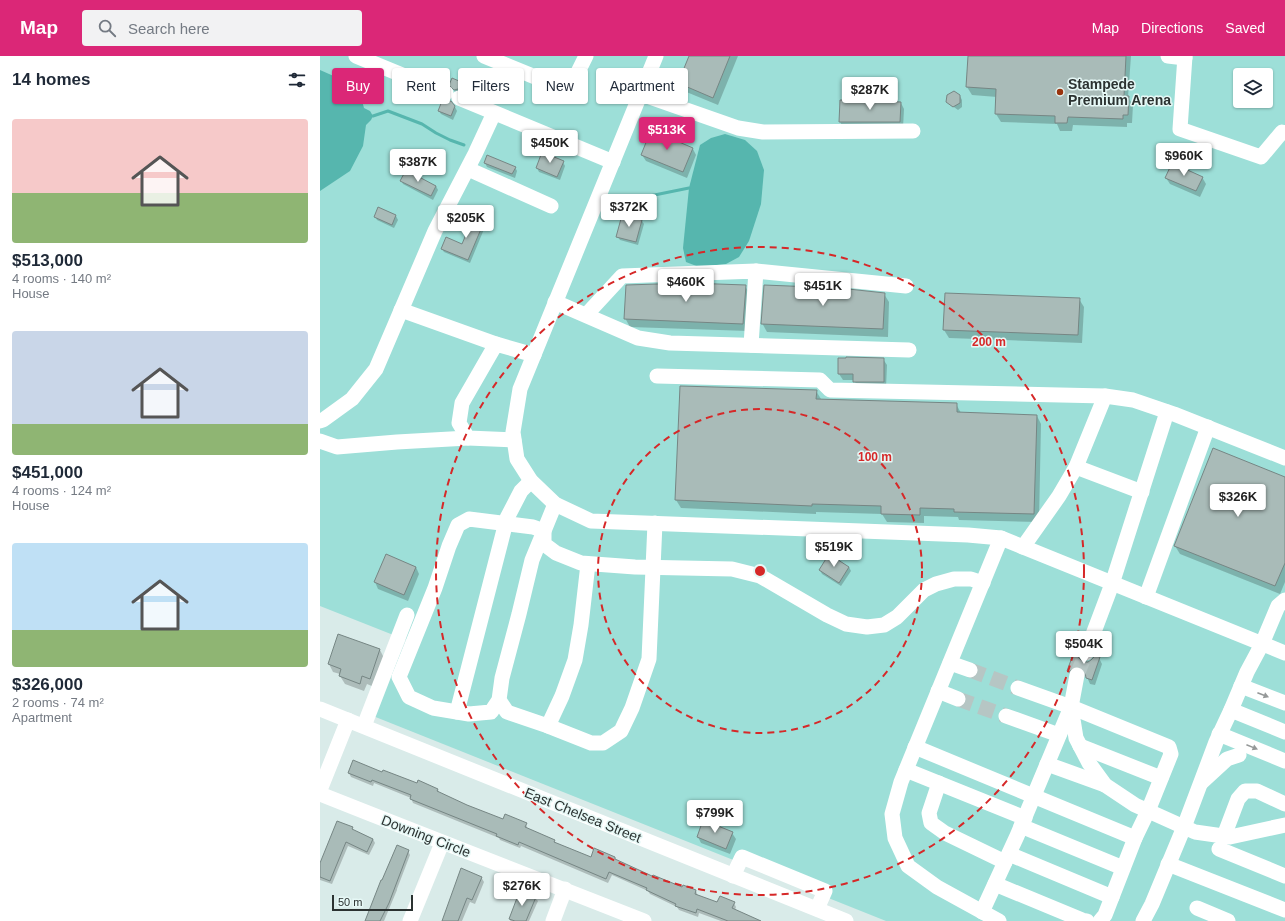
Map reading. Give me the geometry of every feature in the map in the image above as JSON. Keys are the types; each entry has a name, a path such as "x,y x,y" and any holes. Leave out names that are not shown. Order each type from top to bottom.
{"street":[{"path":"356,56 613,162"},
{"path":"484,56 514,62 562,88 574,82 586,56"},
{"path":"651,68 656,56"},
{"path":"1168,56 1185,57 1180,129 1261,156 1284,130"},
{"path":"637,104 520,389 513,432 517,459 531,481 555,504 591,521 968,535 1001,538 1285,653"},
{"path":"670,104 738,128 763,132 913,131"},
{"path":"320,421 352,399 376,369 435,232 468,169 494,113"},
{"path":"468,169 551,206"},
{"path":"586,316 622,276 756,271 906,286"},
{"path":"751,345 756,271"},
{"path":"555,302 638,338 670,343 909,350"},
{"path":"401,310 496,344 534,355"},
{"path":"468,438 459,423 462,403 496,344"},
{"path":"657,376 820,380 830,390 1105,396 1133,400 1208,427 1285,458"},
{"path":"1023,547 1059,496 1076,467 1105,396"},
{"path":"1086,652 1112,584 1167,412"},
{"path":"1146,597 1208,427"},
{"path":"320,441 337,447 468,438 514,440"},
{"path":"1076,467 1142,492"},
{"path":"458,712 507,518 521,490 531,481"},
{"path":"544,531 533,528 469,519 458,525 449,546 435,588 399,677 409,697 433,708 469,714 491,712 499,700 502,678 532,560 544,531 555,504"},
{"path":"499,700 507,712 548,726 591,744 603,743 621,730 632,708 649,659 655,523"},
{"path":"544,531 544,544 556,553 581,563 732,569 760,576 826,615 846,624 867,627 884,626 891,622 924,590 936,584 954,579 971,579 983,583"},
{"path":"999,921 937,887 908,866 895,838 892,814 901,782 1001,538"},
{"path":"548,726 562,696 575,660 581,625 588,564"},
{"path":"1143,921 1152,904 1184,826 1219,734 1247,672 1262,644 1278,606 1285,600"},
{"path":"364,726 407,615"},
{"path":"950,663 970,670"},
{"path":"982,912 1023,822 1060,735 1071,707 1077,675"},
{"path":"1241,686 1285,703"},
{"path":"1018,688 1071,707 1169,747 1170,754 1148,811 1135,838 1105,915 1100,921"},
{"path":"938,692 958,699"},
{"path":"1071,707 1076,738 1089,763 1105,786"},
{"name":"East Chelsea Street","path":"320,709 846,921"},
{"path":"1231,710 1285,732"},
{"path":"1006,716 1060,735"},
{"path":"320,790 348,720"},
{"path":"1219,734 1285,761"},
{"path":"1080,746 1161,778"},
{"path":"915,747 1135,838"},
{"path":"1199,785 1228,759 1240,755"},
{"path":"1047,764 1105,786 1135,805 1221,842 1285,876"},
{"path":"906,770 939,783 1123,868"},
{"path":"939,783 929,813 931,823 945,833 1112,897"},
{"path":"1221,842 1238,799 1245,791 1257,791 1285,804"},
{"name":"Downing Circle","path":"320,794 644,921"},
{"path":"1221,842 1230,837 1285,826"},
{"path":"1266,829 1285,838"},
{"path":"410,921 442,843"},
{"path":"733,876 742,857 825,891 817,909"},
{"path":"1168,864 1285,910"},
{"path":"995,884 1087,921"},
{"path":"553,921 565,889"},
{"path":"1148,921 1152,904"},
{"path":"1197,908 1228,921"}],"shaded area":[{"path":"320,56 1285,56 1285,921 886,921 373,716 406,640 320,606"},
{"path":"320,70 332,75 332,104 363,104 364,108 370,111 373,116 366,125 363,146 350,171 320,191"},
{"path":"725,134 745,140 757,151 764,170 761,204 749,241 739,257 726,264 699,267 686,262 683,248 689,188 700,145 711,138"}],"building":[{"path":"689,56 730,56 713,98 688,87 688,68 684,68"},
{"name":"Stampede Premium Arena","path":"968,56 1126,56 1124,96 1129,96 1128,115 1123,115 1123,119 1068,117 1067,123 1055,123 1055,116 995,114 996,89 966,87"},
{"path":"452,78 458,81 458,89 454,90 450,86"},
{"path":"954,91 960,95 960,103 953,107 946,102 947,95"},
{"path":"840,100 901,102 900,122 839,122"},
{"path":"450,101 455,106 451,116 438,111 441,104 450,104"},
{"path":"651,130 693,148 683,172 641,155"},
{"path":"542,152 564,161 557,177 536,168"},
{"path":"487,155 516,167 512,174 484,163"},
{"path":"1172,163 1203,177 1196,191 1165,178"},
{"path":"406,170 436,186 431,196 400,181"},
{"path":"378,207 396,215 392,225 374,217"},
{"path":"475,213 486,217 468,260 441,249 446,237 462,244"},
{"path":"622,215 642,220 636,242 616,237"},
{"path":"689,283 746,285 743,324 624,319 626,285"},
{"path":"764,285 839,288 885,293 883,329 761,324"},
{"path":"945,293 1080,298 1078,335 943,330"},
{"path":"838,358 884,358 884,382 853,382 853,374 838,374"},
{"path":"680,386 817,390 816,399 957,403 957,412 1037,415 1034,514 954,512 954,509 920,508 920,515 881,514 881,506 812,504 812,506 675,500"},
{"path":"1213,448 1285,477 1285,563 1275,586 1174,546"},
{"path":"386,554 416,567 404,595 374,582"},
{"path":"829,554 849,567 839,583 819,570"},
{"path":"338,634 380,649 370,679 362,676 360,684 339,676 341,669 328,664"},
{"path":"1075,649 1078,650 1077,654 1083,662 1088,662 1095,656 1100,657 1092,680 1086,678 1083,668 1079,666 1074,667 1069,672 1067,671"},
{"path":"353,760 382,772 383,770 417,783 418,780 467,805 503,819 505,814 527,823 525,827 555,840 554,842 591,857 594,848 652,876 653,875 682,887 683,885 696,890 695,894 717,902 720,896 735,902 732,908 761,921 728,921 697,909 696,913 675,906 676,904 646,890 647,888 609,872 606,879 519,842 518,845 496,836 497,834 410,799 411,795 372,780 371,782 348,773"},
{"path":"703,820 733,832 726,849 697,837"},
{"path":"337,821 353,827 352,829 373,839 367,852 346,842 330,881 320,877 320,863"},
{"path":"397,845 409,850 389,903 380,921 365,921 381,880"},
{"path":"461,868 482,877 472,900 467,898 458,921 442,921"},
{"path":"520,890 536,897 526,921 515,921 509,919"}],"waterway":[{"path":"373,116 388,111 422,124 436,133 464,145"},
{"path":"615,203 689,188"}],"tunnel":[{"path":"1077,675 1086,653"},
{"path":"970,670 1018,688"},
{"path":"958,699 1006,716"}],"place":[{"name":"Stampede Premium Arena","path":"1060,92"}]}
